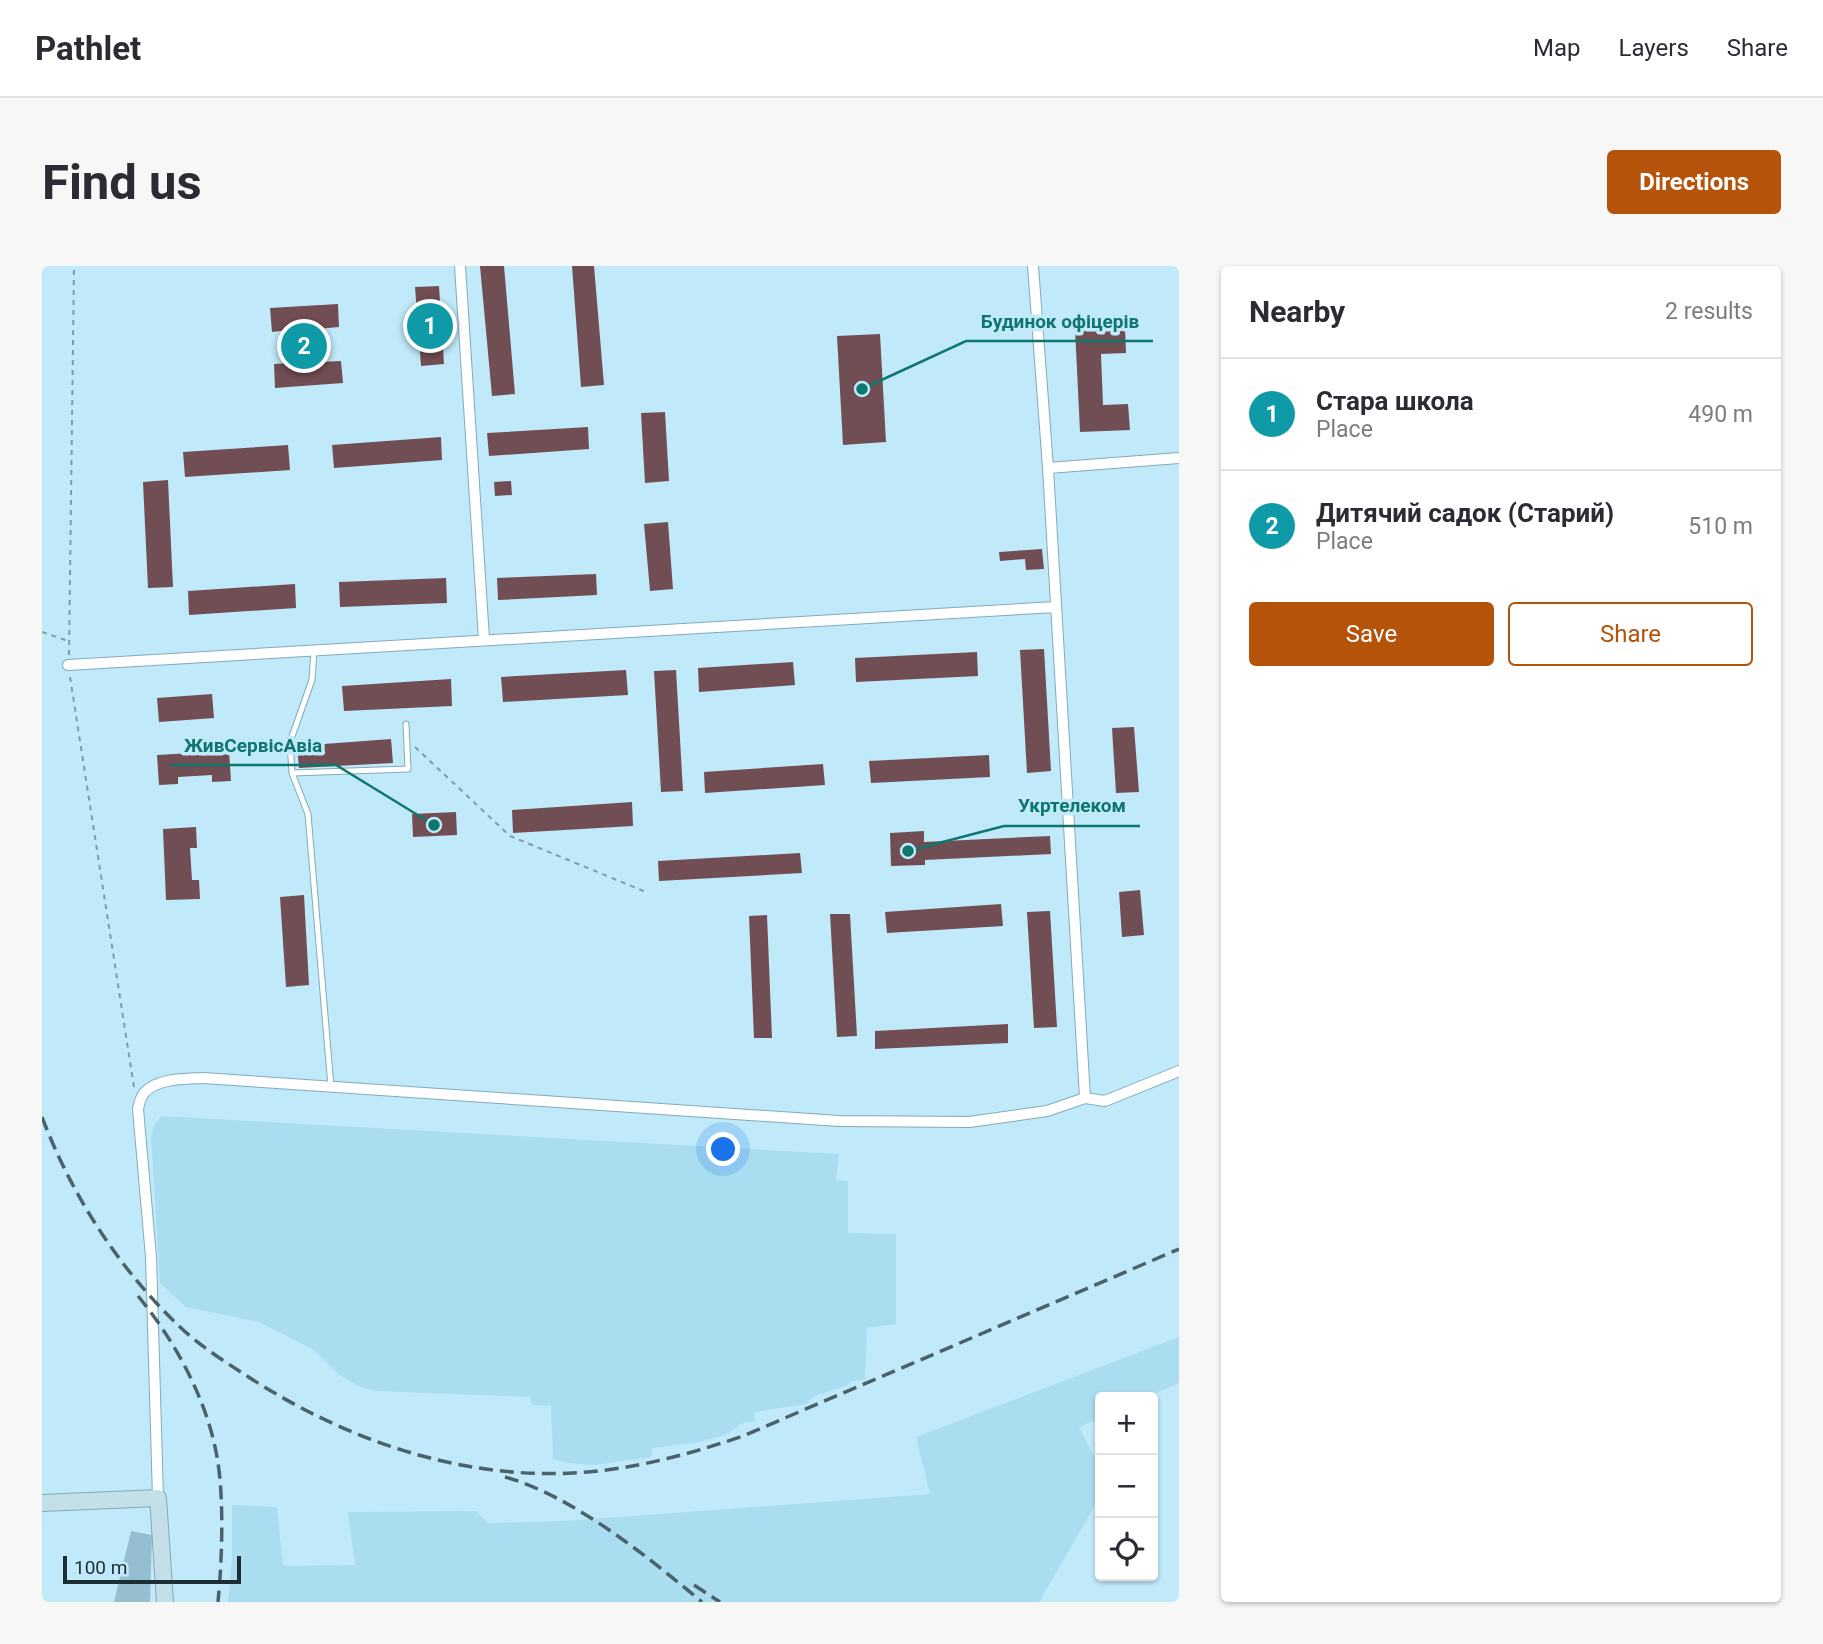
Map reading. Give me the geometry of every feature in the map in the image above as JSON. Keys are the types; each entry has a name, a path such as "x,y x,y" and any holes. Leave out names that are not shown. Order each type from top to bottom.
{"street":[{"path":"460,266 484,639"},
{"path":"1033,266 1048,468 1085,1098"},
{"path":"1048,468 1179,458"},
{"path":"68,665 1056,607"},
{"path":"165,1602 158,1498 150,1257 138,1109 143,1094 156,1085 178,1079 203,1078 839,1121 969,1122 1047,1111 1085,1098 1105,1101 1179,1071"},
{"path":"42,1503 158,1498"}],"lane":[{"path":"314,650 312,680 290,742 292,773 308,814 331,1087"},
{"path":"292,773 408,769 406,724"}],"path":[{"path":"74,266 68,665 138,1109"},
{"path":"42,632 69,642"},
{"path":"407,739 510,836 646,892"}],"shaded area":[{"path":"161,1116 839,1154 836,1180 848,1181 848,1233 896,1234 896,1324 867,1328 865,1380 852,1381 846,1386 814,1396 807,1404 754,1412 756,1421 741,1424 728,1434 700,1442 653,1448 651,1457 594,1465 567,1463 553,1459 551,1406 532,1405 531,1397 375,1391 356,1385 339,1375 314,1350 259,1322 186,1307 160,1283 151,1137 154,1125"},
{"path":"1179,1337 1179,1383 1158,1392 1095,1392 1095,1420 1079,1427 1095,1458 1095,1506 1039,1602 228,1602 232,1556 232,1505 277,1507 283,1566 355,1565 348,1512 476,1511 488,1523 564,1521 930,1494 916,1437"},
{"path":"131,1531 152,1535 150,1602 114,1602"}],"building":[{"path":"480,266 504,266 515,394 492,396"},
{"path":"572,266 594,266 604,385 581,387"},
{"path":"439,286 444,364 421,366 415,287"},
{"path":"338,304 339,327 317,329 319,362 341,361 343,383 275,388 274,364 292,363 289,330 272,332 270,308"},
{"path":"1125,327 1126,353 1101,354 1103,405 1128,404 1130,430 1080,432 1075,329"},
{"path":"880,334 886,442 843,445 837,336"},
{"path":"665,412 669,481 645,483 641,413"},
{"path":"588,427 589,449 489,456 487,433"},
{"path":"441,437 442,460 334,468 332,445"},
{"path":"288,445 290,470 185,477 183,452"},
{"path":"168,480 173,587 148,588 143,482"},
{"path":"511,481 512,495 495,496 494,482"},
{"path":"668,522 673,589 650,591 644,524"},
{"path":"1042,549 1044,569 1026,570 1025,559 1000,561 999,552"},
{"path":"596,574 597,595 498,600 497,578"},
{"path":"446,578 447,603 340,607 339,582"},
{"path":"295,584 296,608 189,615 188,591"},
{"path":"1044,649 1051,771 1027,773 1020,650"},
{"path":"977,652 978,676 856,682 855,658"},
{"path":"793,662 795,685 699,692 698,668"},
{"path":"626,670 628,695 503,702 501,677"},
{"path":"676,670 683,791 661,792 654,671"},
{"path":"451,679 452,706 344,711 342,686"},
{"path":"212,694 214,718 159,722 157,698"},
{"path":"1134,727 1139,792 1116,793 1112,728"},
{"path":"391,739 393,763 299,768 297,746"},
{"path":"229,751 231,781 212,782 212,775 178,777 178,784 159,785 157,755"},
{"path":"989,755 990,777 871,783 869,761"},
{"path":"823,764 825,785 705,793 704,772"},
{"path":"632,802 633,826 513,833 512,810"},
{"path":"456,812 457,835 413,837 412,814"},
{"path":"196,827 197,848 190,848 192,880 199,880 200,899 166,900 163,829"},
{"path":"924,831 924,842 1050,836 1051,854 925,860 925,865 891,866 890,833"},
{"path":"800,853 802,873 659,881 658,861"},
{"path":"1140,890 1144,935 1122,937 1119,892"},
{"path":"304,895 309,985 286,987 280,897"},
{"path":"1001,904 1003,926 887,933 885,912"},
{"path":"1050,911 1057,1027 1034,1028 1027,912"},
{"path":"830,914 850,914 857,1036 837,1037"},
{"path":"767,915 772,1038 754,1038 749,916"},
{"path":"1008,1024 1008,1043 875,1049 875,1031"}],"railway":[{"path":"42,1117 68,1175 99,1230 137,1281 195,1340 281,1397 360,1435 401,1450 486,1469 529,1473 617,1469 722,1443 1179,1249"},
{"path":"138,1296 178,1353 199,1396 214,1440 222,1514 218,1602"},
{"path":"505,1477 531,1486 583,1513 634,1548 702,1602"},
{"path":"694,1585 720,1602"}],"place":[{"name":"Стара школа","path":"430,326"},
{"name":"Дитячий садок (Старий)","path":"304,346"},
{"name":"Будинок офіцерів","path":"862,389"},
{"name":"ЖивСервісАвіа","path":"434,825"},
{"name":"Укртелеком","path":"908,851"}]}
